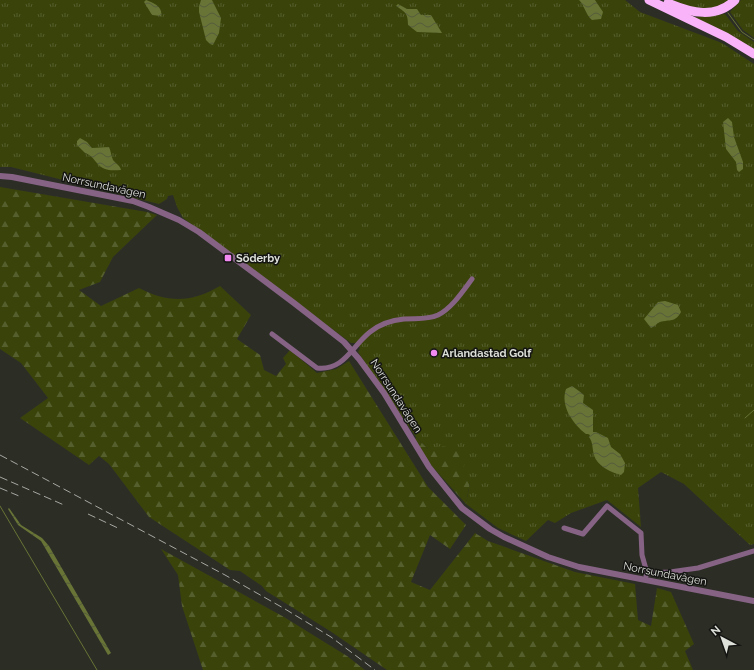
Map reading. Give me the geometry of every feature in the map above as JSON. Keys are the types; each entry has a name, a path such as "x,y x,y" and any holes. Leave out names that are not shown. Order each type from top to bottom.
{"highway":[{"path":"649,0 726,37 754,54"},
{"path":"661,0 685,10 712,13 727,7 735,0"}],"street":[{"name":"Norrsundavägen","path":"0,176 12,177 133,201 179,220 198,232 344,342 384,393 429,467 462,508 490,529 504,537 548,556 579,567 754,602"},
{"path":"272,334 317,368 325,369 337,365 349,356 370,332 388,322 438,315 457,298 472,279"},
{"path":"564,528 583,534 607,506 641,533 642,555 647,573 645,580"},
{"path":"647,573 670,572 698,568 754,551"}],"green space":[{"name":"Arlandastad Golf","path":"0,0 625,0 640,12 722,43 754,64 754,544 750,545 684,484 661,472 638,488 641,527 607,500 571,513 555,523 548,520 526,541 498,528 466,504 470,482 428,449 416,437 358,352 360,348 356,343 351,343 183,218 173,195 168,196 167,199 159,204 11,167 0,167"},
{"path":"667,0 732,0 724,5 721,4 719,8 703,10"},
{"path":"741,0 754,0 754,38 743,30 730,12"},
{"path":"673,9 695,17 725,14 738,31 754,42 754,52"},
{"path":"0,187 157,215 113,257 100,282 79,290 101,306 139,288 160,296 180,299 199,296 220,286 251,315 237,339 260,355 264,370 276,376 286,364 283,358 290,350 317,373 336,369 349,361 428,487 466,525 450,549 430,535 411,582 430,590 475,533 488,541 575,572 635,584 638,620 651,626 657,588 671,592 694,644 685,651 693,670 387,670 330,631 266,591 262,586 240,571 230,570 149,517 109,464 99,456 89,465 20,418 48,398 21,363 0,349"},
{"path":"416,437 428,449 440,446 449,447 467,457 462,472 470,482 466,504 430,464 415,440"},
{"path":"161,549 284,617 347,656 365,670 203,670 182,606 178,575"}],"water":[{"path":"146,0 155,4 161,10 161,16 152,15 144,2"},
{"path":"201,0 212,0 221,18 219,33 213,45 206,40 199,12"},
{"path":"579,0 595,0 603,12 601,19 592,20"},
{"path":"398,4 407,9 417,9 421,15 431,15 442,33 417,32 408,25 407,15 396,6"},
{"path":"728,118 732,122 734,137 743,162 743,169 739,172 737,170 736,162 726,149 723,122"},
{"path":"80,138 87,142 92,148 109,147 113,160 121,170 109,170 99,166 91,156 85,153 77,145 77,141"},
{"path":"665,301 678,305 681,312 677,318 660,322 651,328 644,319 658,302"},
{"path":"572,386 584,395 583,403 593,410 593,432 608,438 611,447 620,454 625,463 624,472 621,475 608,470 598,462 594,455 592,443 589,437 590,435 581,430 572,420 566,408 565,395 566,389"},
{"path":"9,508 21,525 42,538 49,546 111,653 108,655 41,541 18,525 8,509"}],"waterway":[{"path":"728,13 742,32 754,40"},
{"path":"745,418 754,410"},
{"path":"0,506 97,670"}],"railway":[{"path":"0,455 225,575 285,609 331,637 375,670"},
{"path":"0,477 64,505"},
{"path":"0,488 19,496"},
{"path":"88,514 120,529"}],"place":[{"name":"Söderby","path":"228,258"},
{"name":"Arlandastad Golf","path":"434,353"}]}
